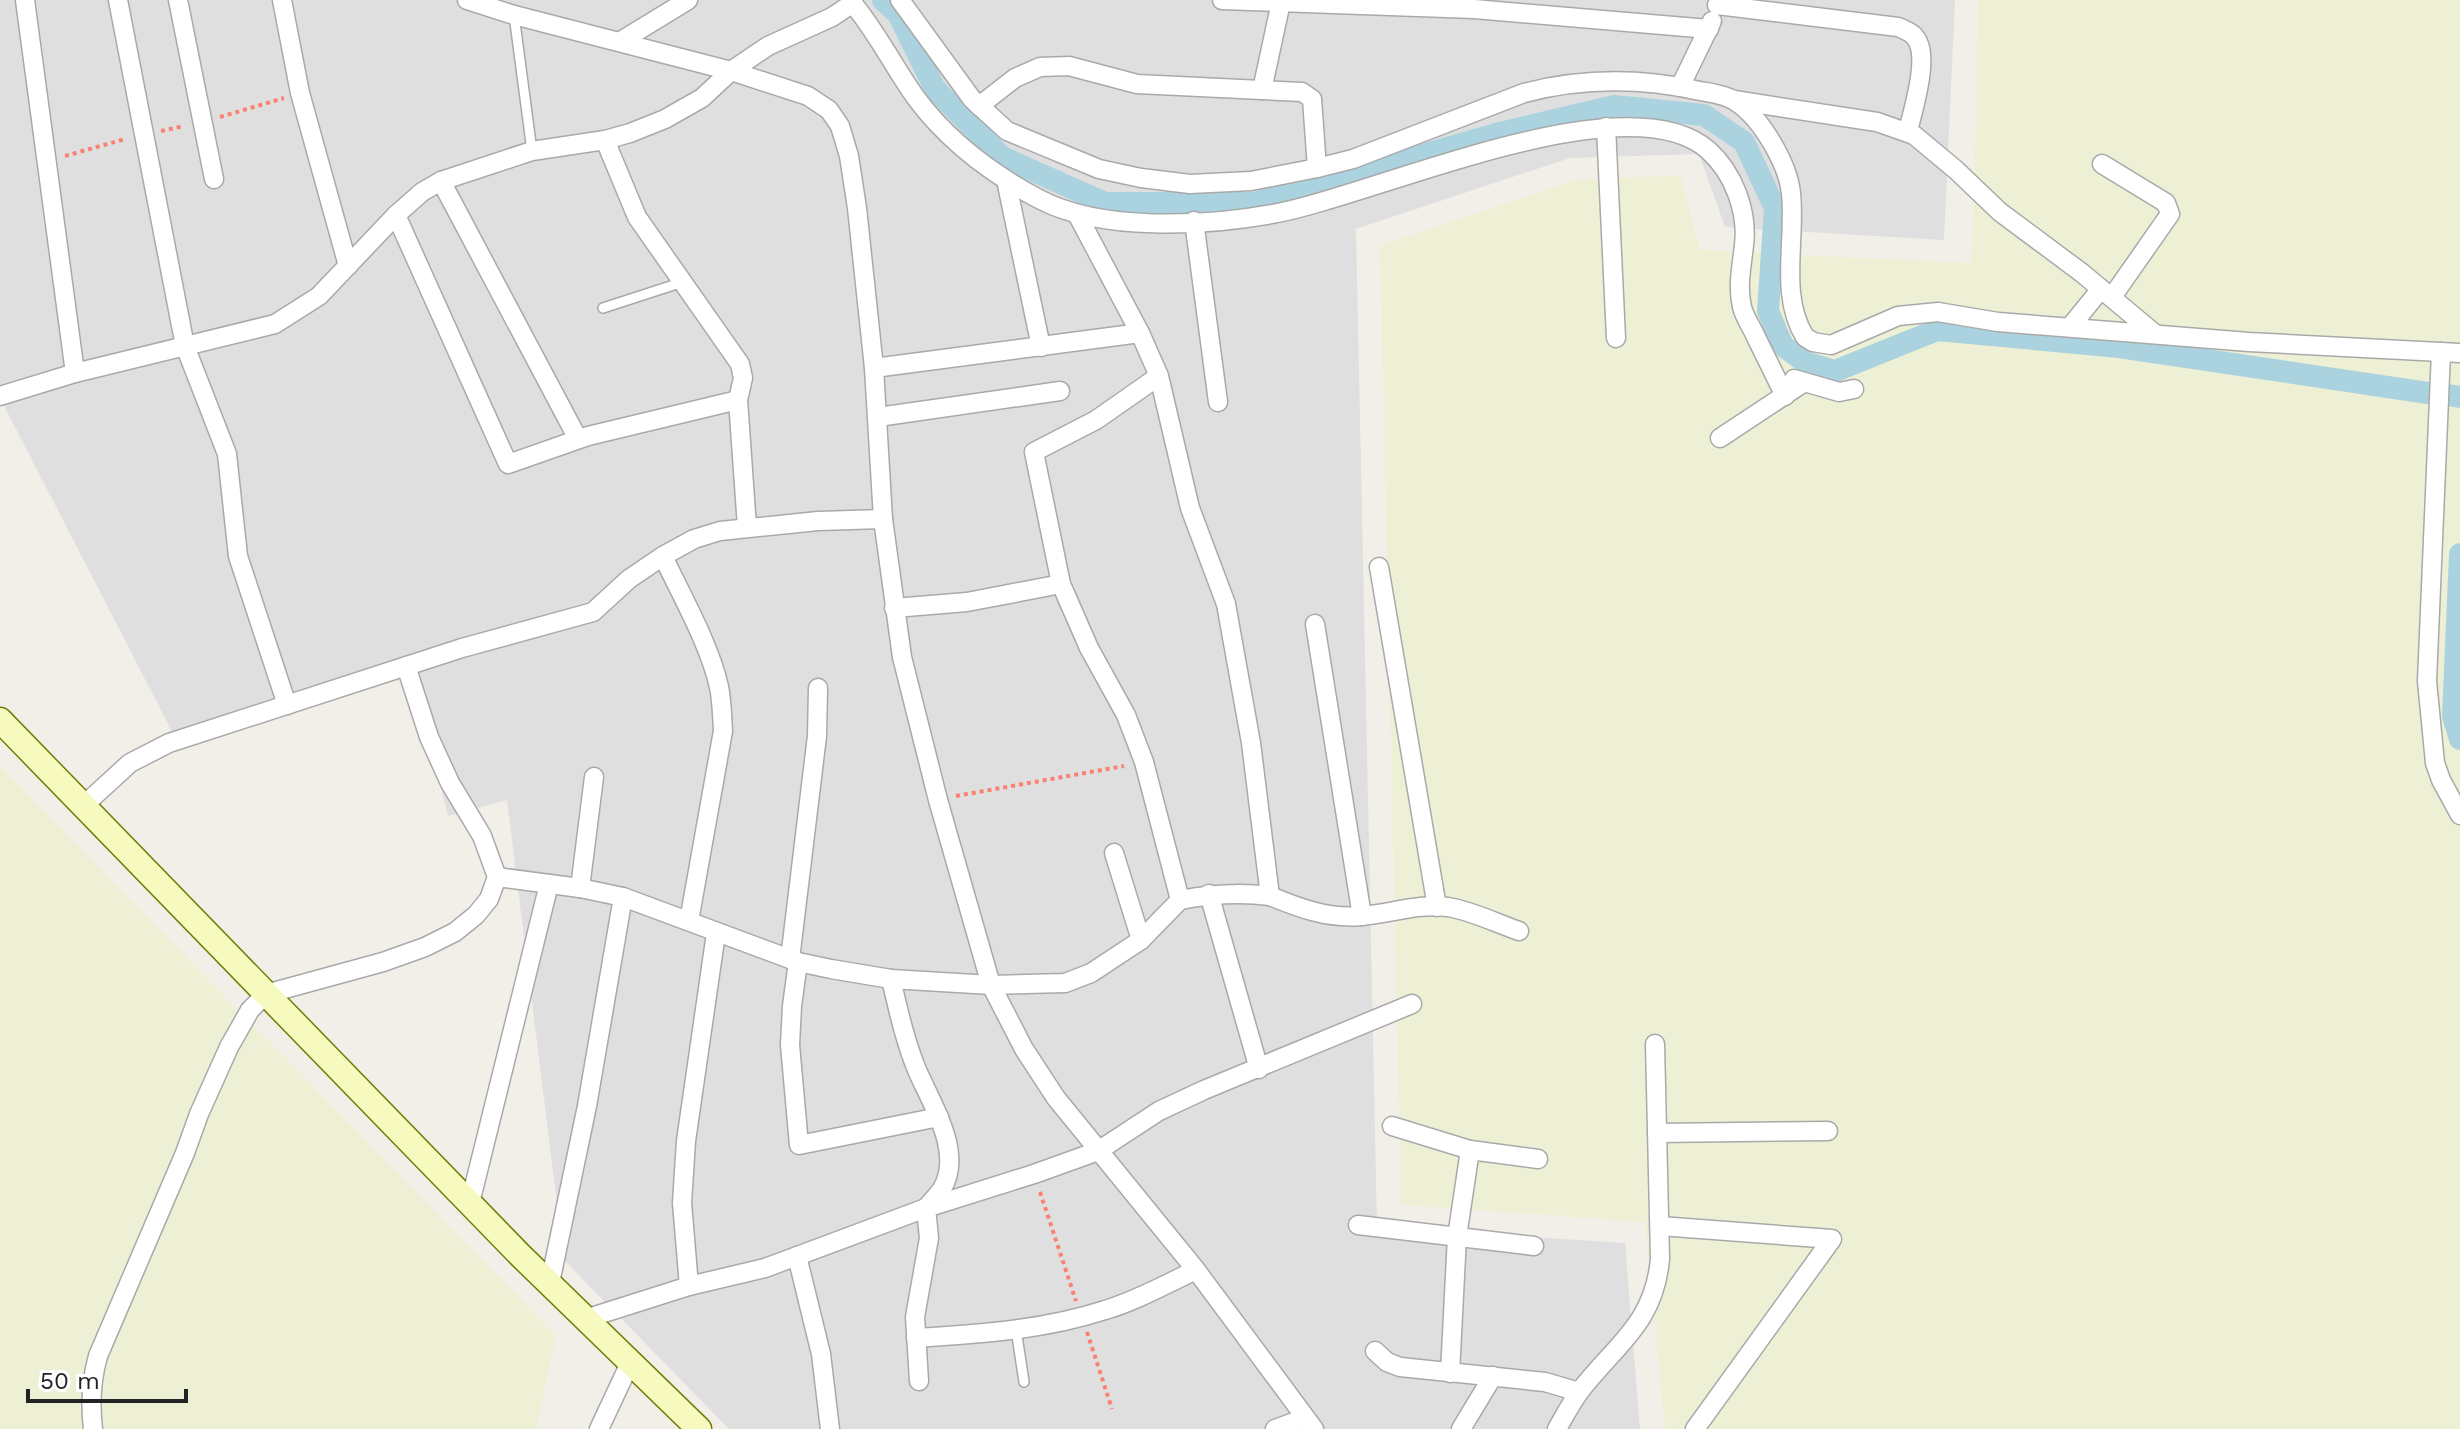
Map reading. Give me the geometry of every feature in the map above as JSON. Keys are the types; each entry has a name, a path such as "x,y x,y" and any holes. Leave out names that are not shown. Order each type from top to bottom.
{"main road":[{"path":"0,720 470,1203 699,1429"}],"street":[{"path":"25,0 75,373"},
{"path":"118,0 185,346 227,454 238,556 287,705"},
{"path":"178,0 214,179"},
{"path":"282,0 300,93 348,266"},
{"path":"467,0 731,71 808,96 829,110 840,126 849,156 857,208 874,368 883,519 894,608 910,698 991,985 1038,1073 1196,1270 1310,1423 1275,1429"},
{"path":"621,41 688,0"},
{"path":"900,0 979,106 1007,131 1099,169 1141,178 1205,184 1251,181 1317,168 1353,159 1524,93 1550,86 1612,81 1680,87 1734,100 1877,122 1908,131 1956,170 2000,212 2155,334"},
{"path":"1222,0 1474,9 1709,29"},
{"path":"1262,90 1269,1"},
{"path":"0,396 75,373 275,324 319,296 396,215 422,192 441,181 532,151 605,140 665,119 702,98 731,71 768,46 832,17 852,2 916,98 957,145 1042,201 1077,214 1152,224 1273,214 1383,185 1505,146 1606,127 1688,136 1709,151 1729,177 1746,221 1739,280 1742,308 1785,396"},
{"path":"1680,87 1709,29 1718,2 1898,27 1911,32 1921,51 1917,96 1908,131"},
{"path":"979,106 1015,78 1040,67 1069,66 1137,84 1302,92 1310,96 1317,168"},
{"path":"1734,100 1757,121 1770,139 1790,188 1793,215 1791,309 1805,337 1813,342 1831,345 1898,316 1928,312 1998,322 2299,346 2453,353 2427,681 2435,763 2460,815"},
{"path":"1606,127 1616,338"},
{"path":"605,140 637,217 740,364 743,378 738,400 747,527"},
{"path":"2070,327 2106,293 2170,214 2166,203 2102,164"},
{"path":"1006,180 1041,347"},
{"path":"441,181 578,439"},
{"path":"1077,214 1140,333 1159,376 1190,508 1226,604 1251,743 1270,896"},
{"path":"396,215 508,464 578,439 738,400"},
{"path":"1194,221 1218,402"},
{"path":"874,368 1140,333"},
{"path":"1772,371 1839,392 1854,389"},
{"path":"1159,376 1096,420 1034,452 1061,584 1089,648 1126,715 1144,762 1180,900"},
{"path":"1720,438 1803,383"},
{"path":"878,417 1060,391"},
{"path":"83,806 130,763 149,751 406,666 593,612 629,579 694,539 747,527 883,519"},
{"path":"663,556 711,661 722,708 723,731 689,921"},
{"path":"1379,567 1437,907"},
{"path":"894,608 967,602 1061,584"},
{"path":"1315,624 1362,916"},
{"path":"93,1429 91,1391 98,1356 229,1047 250,1010 266,994 383,962 435,942 455,932 476,915 489,899 497,877 482,836 450,783 429,737 406,666"},
{"path":"818,688 817,736 794,960 790,1045 799,1145 939,1117"},
{"path":"580,888 594,777"},
{"path":"1114,853 1141,940"},
{"path":"497,877 623,897 794,960 860,975 991,985 1065,983 1091,973 1141,940 1180,900 1209,894 1270,896 1305,910 1338,916 1447,907 1519,931"},
{"path":"470,1203 549,884"},
{"path":"1209,894 1259,1069"},
{"path":"550,1283 587,1106 623,897"},
{"path":"689,1286 682,1203 686,1141 716,933"},
{"path":"891,979 916,1068 939,1117 948,1148 948,1167 943,1187 926,1208 929,1238 915,1317 919,1381"},
{"path":"585,1319 689,1286 739,1275 1098,1151 1159,1111 1412,1004"},
{"path":"1557,1429 1579,1392 1625,1340 1656,1291 1660,1226 1655,1044"},
{"path":"1392,1126 1470,1150 1538,1159"},
{"path":"1657,1133 1828,1131"},
{"path":"1450,1373 1457,1237 1470,1150"},
{"path":"1358,1225 1534,1246"},
{"path":"1660,1226 1832,1239 1695,1429"},
{"path":"797,1256 821,1354 830,1429"},
{"path":"916,1338 1016,1329 1082,1317 1122,1305 1196,1270"},
{"path":"1375,1351 1387,1362 1400,1367 1545,1382 1579,1392"},
{"path":"599,1429 630,1363"},
{"path":"1461,1429 1493,1376"}],"lane":[{"path":"514,15 532,151"},
{"path":"603,308 683,282"},
{"path":"1016,1329 1024,1382"}],"path":[{"path":"47,161 144,134 202,123 300,93"},
{"path":"938,800 1144,762"},
{"path":"1034,1174 1112,1409"}],"shaded area":[{"path":"0,0 1955,0 1944,240 1725,227 1699,154 1570,158 1356,229 1377,1227 1625,1243 1640,1429 729,1429 564,1260 507,800 448,816 411,665 180,747 0,398"}],"green space":[{"path":"1978,0 2460,0 2460,1429 1665,1429 1645,1222 1401,1205 1380,246 1575,180 1680,175 1700,250 1972,263"},
{"path":"0,766 556,1335 536,1429 0,1429"}],"waterway":[{"path":"883,0 898,14 935,89 1002,157 1105,203 1254,203 1496,134 1614,106 1704,115 1744,142 1775,208 1768,311 1783,346 1805,362 1835,371 1937,330 2119,347 2428,393"},
{"path":"2447,395 2460,397"},
{"path":"2460,554 2453,716 2460,739"}]}
